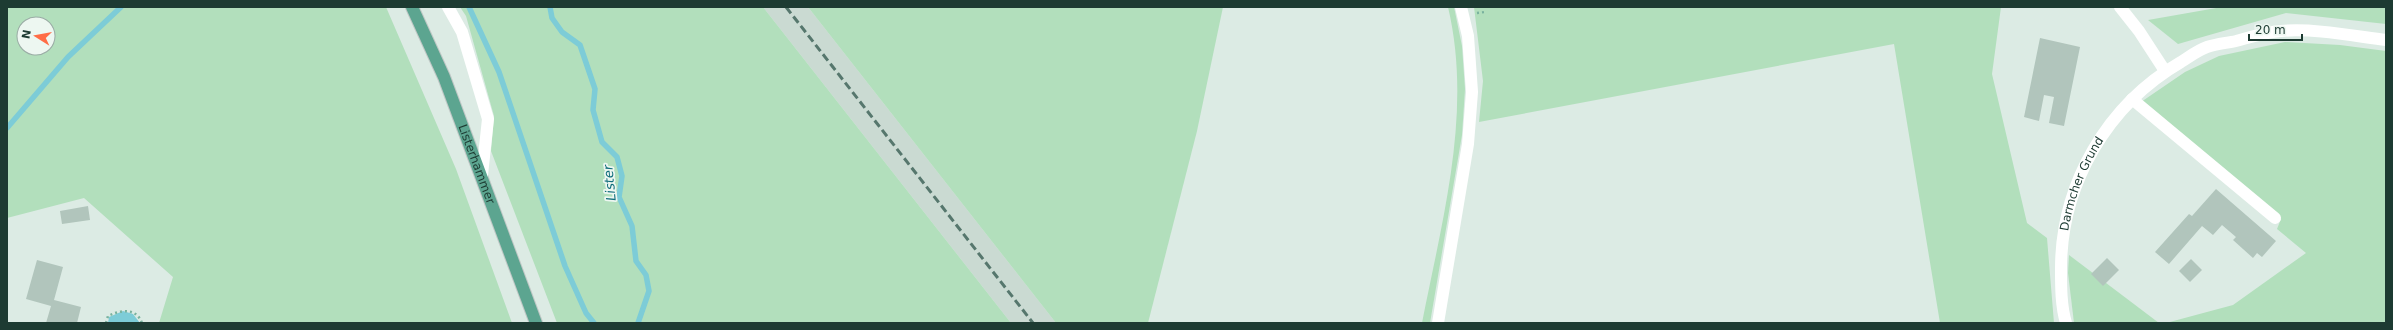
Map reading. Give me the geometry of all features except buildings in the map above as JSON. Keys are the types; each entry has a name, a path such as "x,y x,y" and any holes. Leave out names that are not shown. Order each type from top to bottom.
{"main road":[{"name":"Listerhammer","path":"412,7 444,77 482,175 536,323"}],"street":[{"path":"448,7 462,32 488,119 482,175"},
{"path":"1438,323 1468,144 1472,92 1468,36 1461,7"},
{"path":"2125,8 2165,72"},
{"name":"Darmcher Grund","path":"2066,323 2061,285 2061,254 2066,221 2074,190 2086,160 2108,126 2132,99 2165,72 2207,47 2281,31 2340,34 2386,40"},
{"path":"2132,99 2275,218"}],"path":[{"path":"106,323 108,316 123,310 134,314 142,323"}],"shaded area":[{"path":"763,7 808,7 1056,323 1011,323"}],"green space":[{"path":"7,7 386,7 456,169 512,323 159,323 173,277 84,198 7,218"},
{"path":"460,7 763,7 1011,323 557,323 491,151 494,116 466,16"},
{"path":"808,7 1223,7 1197,131 1148,323 1056,323"},
{"path":"1448,7 1454,7 1462,46 1465,89 1462,135 1430,323 1422,323 1446,205 1456,126 1457,86 1455,46"},
{"path":"1474,7 2001,7 1992,74 2027,223 2047,238 2054,323 1940,323 1894,44 1479,122 1483,81"},
{"path":"2222,7 2386,7 2386,24 2286,13 2178,44 2148,20"},
{"path":"2285,42 2340,45 2386,51 2386,323 2166,323 2233,305 2306,253 2277,229 2281,219 2141,102 2185,72 2219,56"},
{"path":"2069,255 2159,323 2074,323 2068,273"}],"water":[{"path":"123,311 133,314 140,323 108,323 109,317"}],"waterway":[{"path":"7,128 68,57 121,7"},
{"path":"469,7 499,72 565,266 586,313 594,323"},
{"name":"Lister","path":"550,7 552,18 562,32 580,45 595,89 593,110 602,142 617,157 622,176 619,197 632,226 636,261 646,275 649,291 638,323"}],"railway":[{"path":"786,7 1033,323"}]}
